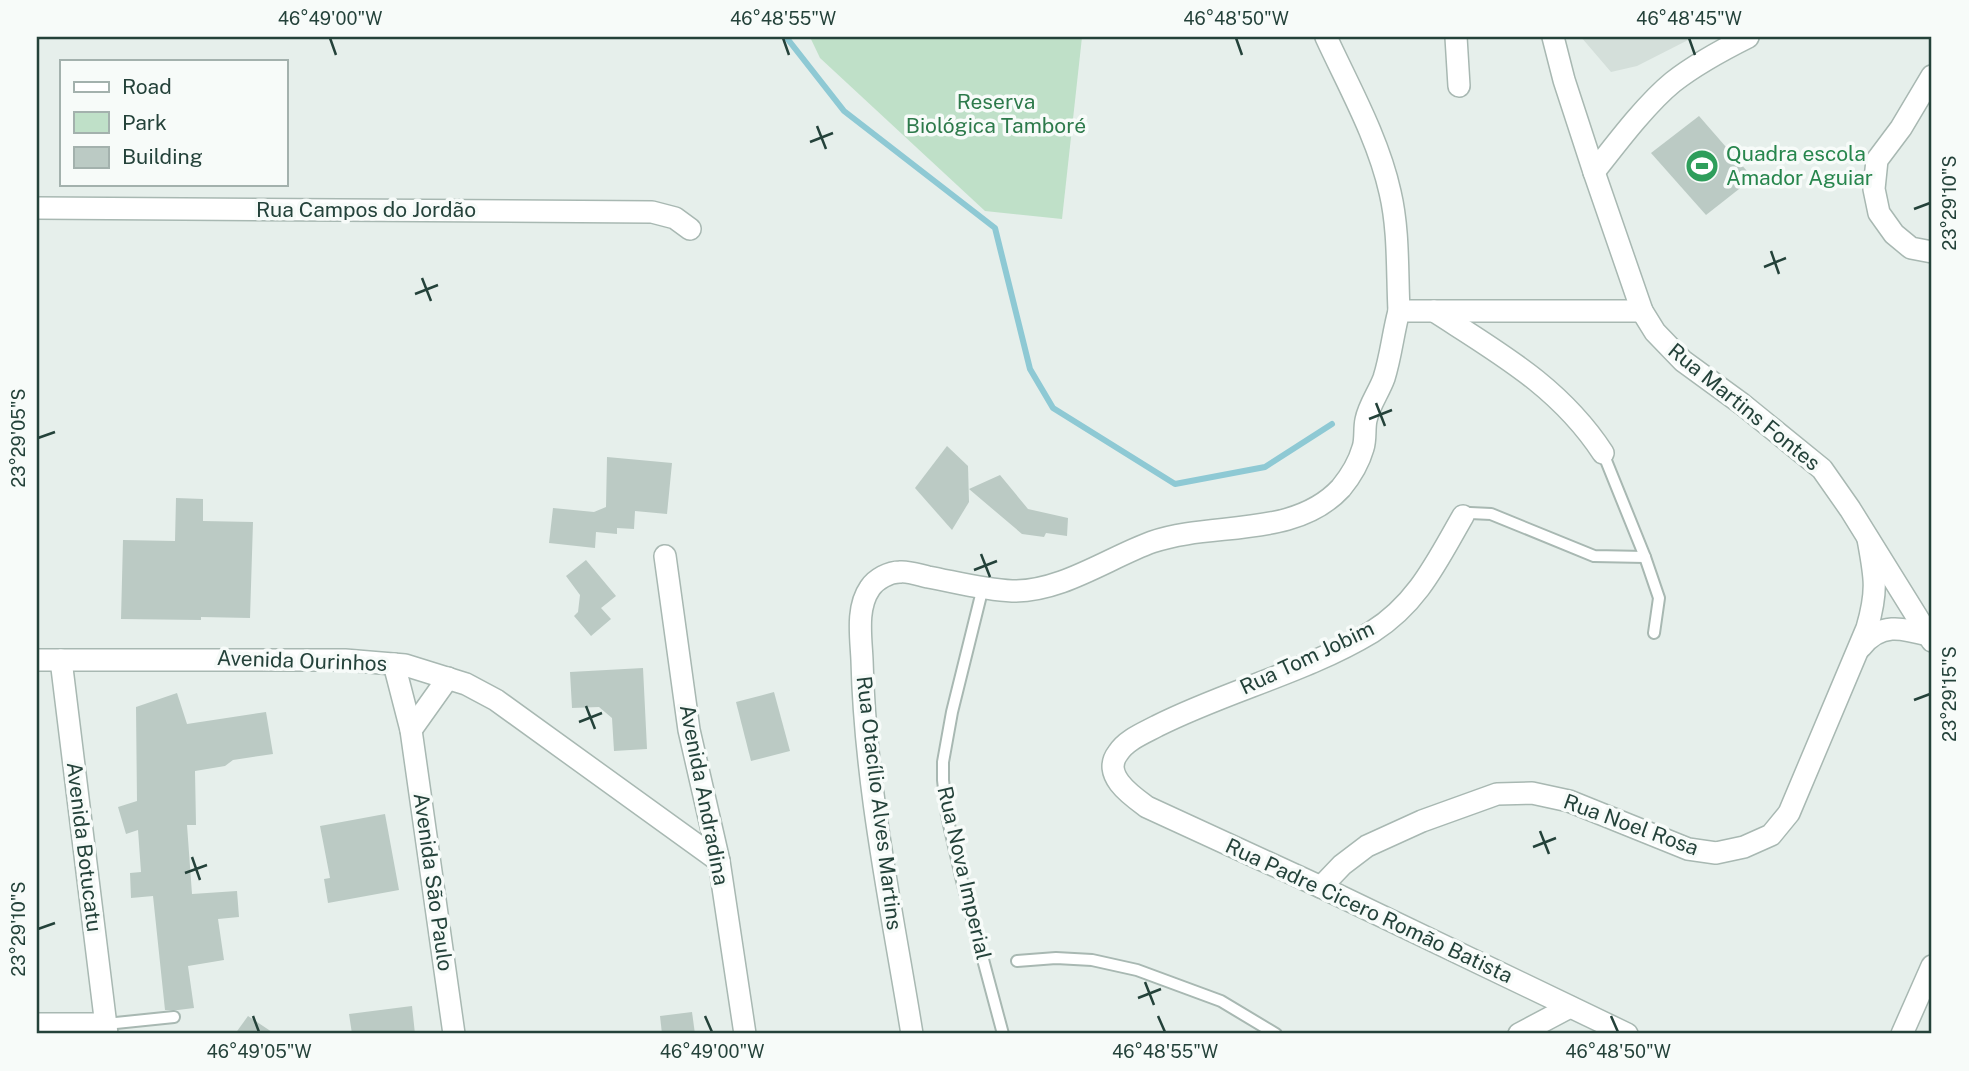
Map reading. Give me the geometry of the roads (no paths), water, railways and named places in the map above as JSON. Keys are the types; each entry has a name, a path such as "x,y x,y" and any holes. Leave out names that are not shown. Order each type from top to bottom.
{"street":[{"name":"Rua Otacílio Alves Martins","path":"912,1034 880,850 871,773 863,701 861,620 864,603 871,587 882,577 900,572 1014,591 1037,588 1075,576 1152,542 1224,528 1265,524 1300,515 1322,503 1346,481 1364,447 1366,418 1385,376 1399,311 1395,220 1390,190 1373,140 1326,37"},
{"path":"1456,37 1459,86"},
{"name":"Rua Martins Fontes","path":"1553,37 1564,80 1642,311 1655,332 1683,361 1742,404 1822,469 1930,638"},
{"path":"1594,172 1672,83 1748,37"},
{"path":"1932,76 1901,128 1877,160 1874,189 1879,213 1894,234 1911,248 1932,252"},
{"name":"Rua Campos do Jordão","path":"37,208 652,212 675,218 690,229"},
{"path":"1399,311 1642,311"},
{"path":"1434,311 1528,372 1560,399 1586,427 1604,453"},
{"name":"Rua Tom Jobim","path":"1118,780 1113,762 1118,752 1136,738 1180,715 1328,653 1373,631 1406,604 1437,565 1463,516"},
{"name":"Rua Noel Rosa","path":"1321,887 1342,865 1367,846 1422,821 1497,794 1532,793 1569,801 1688,849 1716,853 1744,847 1770,835 1788,813 1867,628 1875,599 1875,579 1868,539"},
{"name":"Avenida Andradina","path":"665,556 689,730 719,861 745,1034"},
{"name":"Rua Noel Rosa","path":"1853,660 1864,643 1879,631 1903,628 1930,638"},
{"name":"Avenida Ourinhos","path":"37,660 345,660 405,664 467,684 496,700 719,861"},
{"name":"Avenida Botucatu","path":"61,660 106,1029"},
{"name":"Avenida São Paulo","path":"394,664 411,730 454,1034"},
{"path":"411,730 448,678"},
{"name":"Rua Padre Cicero Romão Batista","path":"1118,780 1125,790 1147,807 1627,1034"},
{"path":"1902,1034 1932,966"},
{"path":"1519,1034 1570,1007"},
{"path":"37,1024 106,1029"}],"lane":[{"path":"1604,453 1659,598 1654,633"},
{"name":"Rua Tom Jobim","path":"1463,516 1470,513 1491,514 1594,556 1646,558"},
{"name":"Rua Nova Imperial","path":"983,587 952,712 943,762 943,780 947,816 962,881 1003,1034"},
{"path":"1017,961 1056,958 1091,960 1138,970 1221,1001 1276,1034"},
{"path":"106,1029 174,1017"}],"waterway":[{"path":"786,37 844,111 995,228 1030,369 1053,408 1175,484 1265,467 1332,424"}],"place":[{"name":"Quadra escola Amador Aguiar","path":"1702,166"}],"park label":[{"name":"Reserva Biológica Tamboré","path":"996,114"}]}
